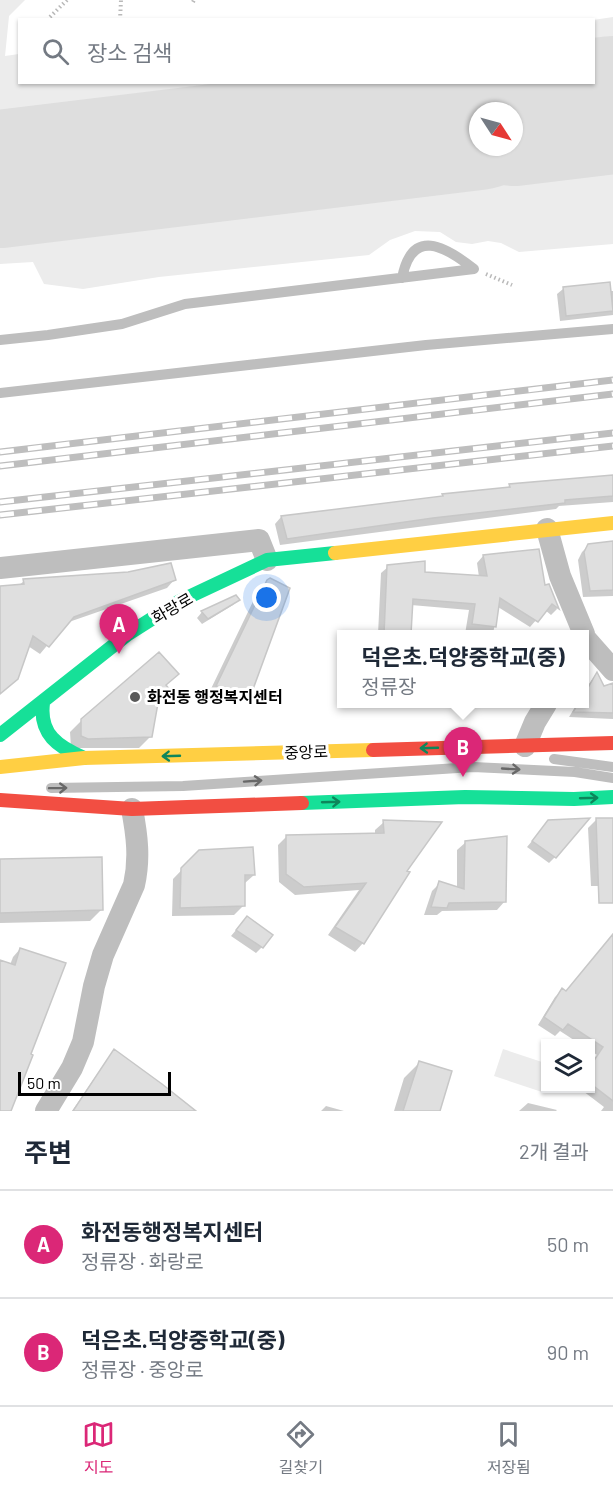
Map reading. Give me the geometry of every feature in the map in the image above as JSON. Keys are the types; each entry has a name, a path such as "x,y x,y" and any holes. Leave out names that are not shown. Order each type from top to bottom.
{"main road":[{"name":"화랑로","path":"0,735 128,634 154,617 180,601 267,561 613,523"},
{"path":"43,703 41,717 46,731 58,745 84,758"},
{"name":"중앙로","path":"0,767 84,758 456,748 535,754 613,743"},
{"path":"0,800 132,809 465,797 574,799 613,797"}],"street":[{"path":"547,529 560,576 582,630"},
{"path":"0,568 259,540 267,561"},
{"path":"589,643 613,670"},
{"path":"535,754 535,722 544,708"},
{"path":"46,1111 72,1068 83,1042 94,986 103,955 134,885 137,872 138,840 132,809"}],"lane":[{"path":"402,278 404,267 416,247 427,244 449,251 474,269"},
{"path":"0,340 122,324 185,304 474,269"},
{"path":"0,393 391,349 613,329"},
{"path":"535,754 613,766"},
{"path":"35,789 183,786 473,767 575,772 613,778"},
{"path":"0,792 12,790"}],"path":[{"path":"50,17 67,0"},
{"path":"120,18 121,0"},
{"path":"474,269 512,285"}],"shaded area":[{"path":"0,0 25,0 9,16 5,56 18,54 18,84 506,84 0,143"},
{"path":"613,17 613,71 595,73 595,20"},
{"path":"613,129 613,244 519,252 501,243 456,242 440,232 415,231 390,240 369,255 159,277 83,289 44,284 33,262 0,264 0,203 469,147 469,156 523,156 523,140"},
{"path":"503,1049 541,1062 541,1092 494,1076"}],"building":[{"path":"610,282 613,311 566,316 563,287"},
{"path":"613,475 613,496 565,500 565,503 433,518 287,539 281,516 510,487 509,484"},
{"path":"613,541 613,590 590,591 584,552 588,544"},
{"path":"539,549 545,585 549,584 559,609 552,604 538,622 500,598 496,627 472,624 475,604 413,599 411,630 384,630 387,565 425,561 425,572 487,576 483,555"},
{"path":"171,563 176,580 74,617 49,647 33,636 18,679 0,694 0,586 24,584 23,579 128,572"},
{"path":"270,578 290,588 252,692 216,686 267,580"},
{"path":"236,595 240,600 208,619 201,611"},
{"name":"화전동 행정복지센터","path":"159,652 179,674 166,685 170,690 158,703 152,737 88,739 81,736 81,719"},
{"path":"597,672 604,686 613,683 613,713 573,712 576,708 589,708 589,686"},
{"path":"590,818 556,858 532,841 548,820"},
{"path":"596,818 613,818 613,903 599,903"},
{"path":"383,820 442,822 407,871 410,872 364,944 335,927 366,883 304,887 286,874 286,835 384,833"},
{"path":"507,836 506,902 449,903 447,908 431,907 439,881 464,889 465,841"},
{"path":"253,847 255,875 245,875 245,906 180,908 181,868 199,850"},
{"path":"102,857 103,910 0,913 0,859"},
{"path":"247,916 273,935 263,948 236,930"},
{"path":"613,934 613,1101 595,1087 595,1059 603,1047 595,1042 595,1039 591,1039 568,1024 563,1030 544,1017 562,988 566,991"},
{"path":"20,948 66,963 11,1111 0,1111 0,960 15,965"},
{"path":"114,1049 162,1084 196,1111 73,1111"},
{"path":"419,1061 452,1071 440,1111 403,1111"}],"runway":[{"path":"523,116 613,105"},
{"path":"0,179 469,122"}],"railway":[{"path":"0,452 613,380"},
{"path":"0,466 613,394"},
{"path":"0,502 613,433"},
{"path":"0,515 613,446"}],"traffic: fast":[{"path":"0,735 128,634 180,601 267,560 335,553"},
{"path":"43,703 44,723 52,738 66,749 84,758"},
{"path":"302,803 465,797 574,799 613,797"}],"traffic: slow":[{"path":"335,553 613,523"},
{"path":"0,767 84,758 373,750"}],"traffic: jam":[{"path":"373,750 613,743"},
{"path":"0,800 132,809 302,803"}],"place":[{"name":"화전동행정복지센터","path":"119,654"},
{"name":"화전동 행정복지센터","path":"135,697"},
{"name":"덕은초.덕양중학교(중)","path":"463,777"}]}
